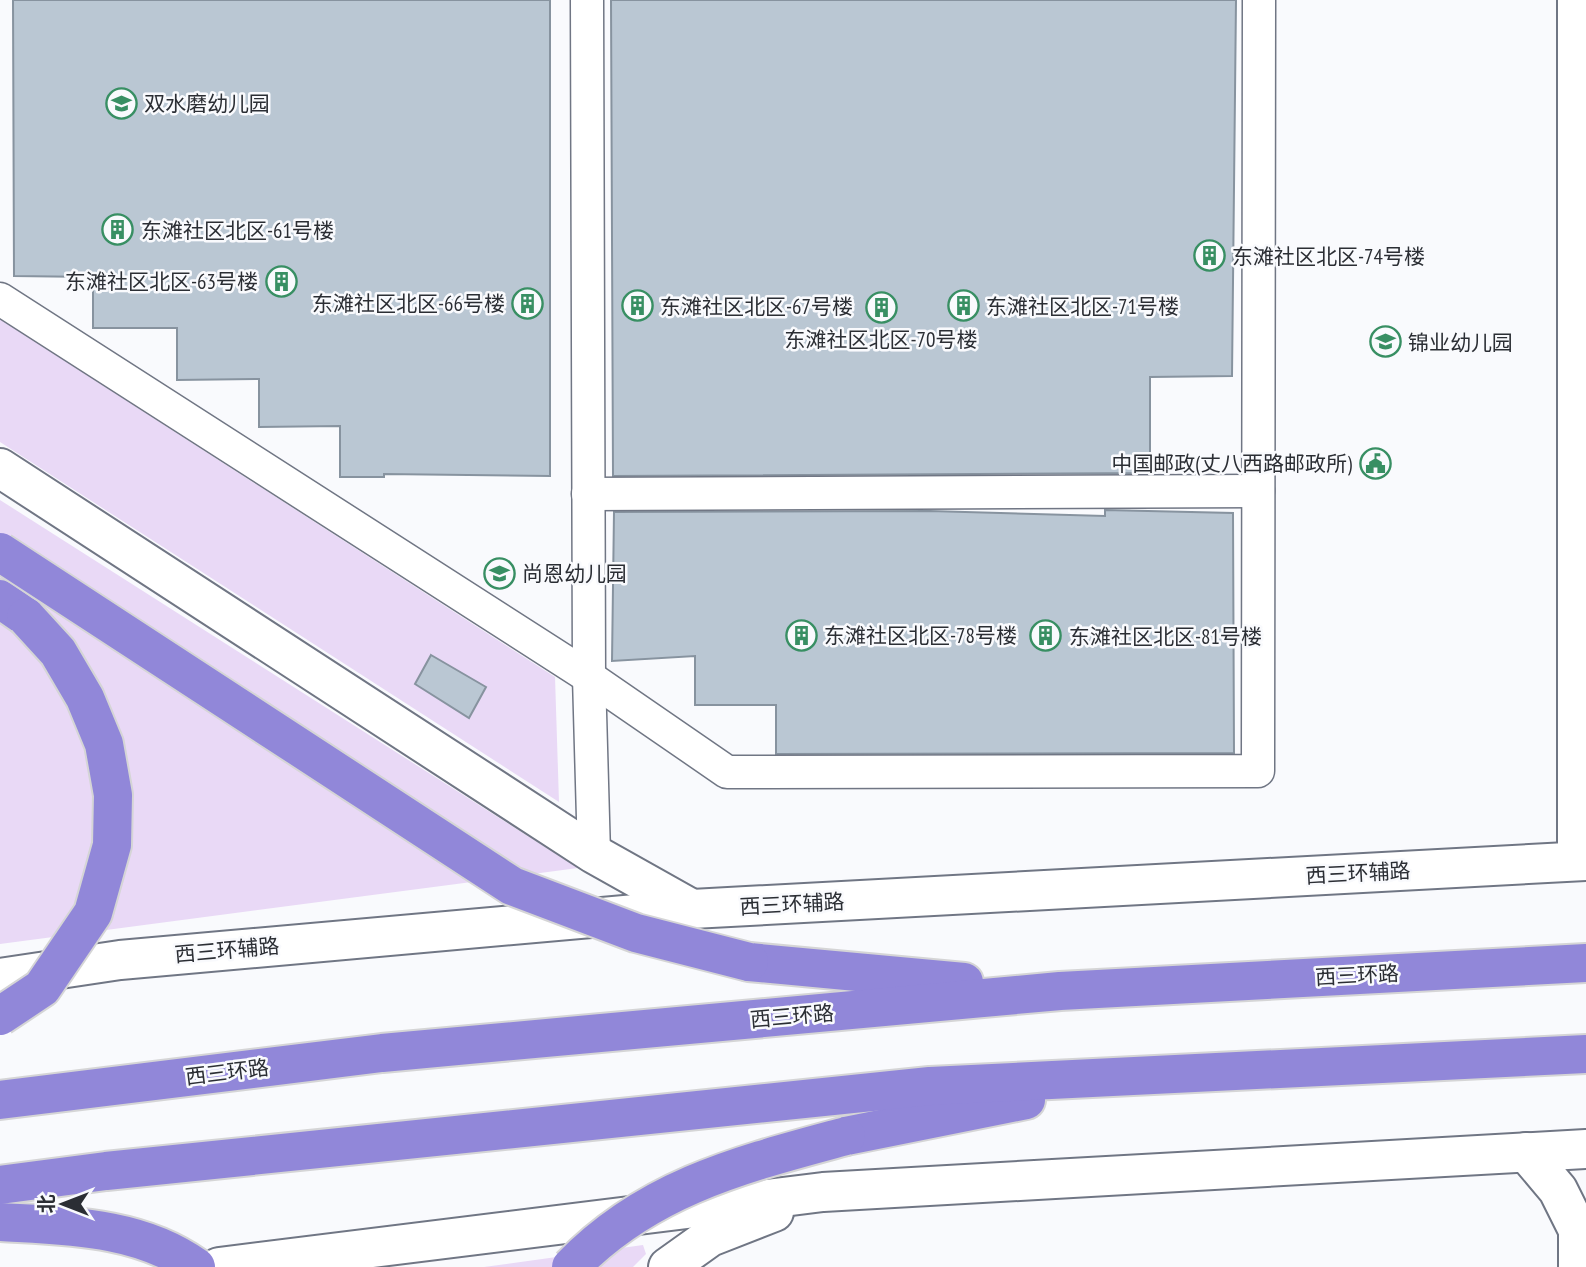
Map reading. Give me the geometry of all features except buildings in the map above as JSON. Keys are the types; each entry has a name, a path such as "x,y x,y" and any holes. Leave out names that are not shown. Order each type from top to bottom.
{"highway":[{"path":"0,552 512,886 636,933 749,962 1060,991"},
{"path":"0,600 26,617 58,652 85,698 104,744 113,795 112,845 93,913 42,988 0,1017"},
{"name":"西三环路","path":"0,1100 382,1053 1060,991 1586,963"},
{"path":"0,1185 106,1171 930,1086 1586,1054"},
{"path":"571,1267 657,1200 732,1167 846,1136 1157,1073"},
{"path":"0,1222 83,1227 130,1236 196,1267"}],"main road":[{"path":"1577,0 1581,861"},
{"path":"0,468 594,855 692,909"},
{"name":"西三环辅路","path":"0,978 120,960 692,909 1581,861"},
{"path":"219,1267 386,1244 823,1192 1586,1149"},
{"path":"1526,1152 1558,1190 1578,1230 1578,1267"},
{"path":"668,1267 710,1237 823,1192"}],"street":[{"path":"587,0 589,677 594,855"},
{"path":"0,299 589,677 727,772 1258,771 1259,0"},
{"path":"588,494 1258,491"}],"shaded area":[{"path":"0,319 555,677 559,802 0,442"},
{"path":"0,500 578,868 0,944"},
{"path":"643,1245 646,1254 633,1267 484,1267"}],"place":[{"name":"双水磨幼儿园","path":"121,103"},
{"name":"东滩社区北区-61号楼","path":"118,230"},
{"name":"东滩社区北区-74号楼","path":"1209,256"},
{"name":"东滩社区北区-63号楼","path":"281,281"},
{"name":"东滩社区北区-66号楼","path":"528,303"},
{"name":"东滩社区北区-67号楼","path":"637,306"},
{"name":"东滩社区北区-71号楼","path":"963,306"},
{"name":"东滩社区北区-70号楼","path":"881,307"},
{"name":"锦业幼儿园","path":"1385,342"},
{"name":"中国邮政(丈八西路邮政所)","path":"1375,463"},
{"name":"尚恩幼儿园","path":"499,573"},
{"name":"东滩社区北区-78号楼","path":"801,635"},
{"name":"东滩社区北区-81号楼","path":"1046,636"}]}
